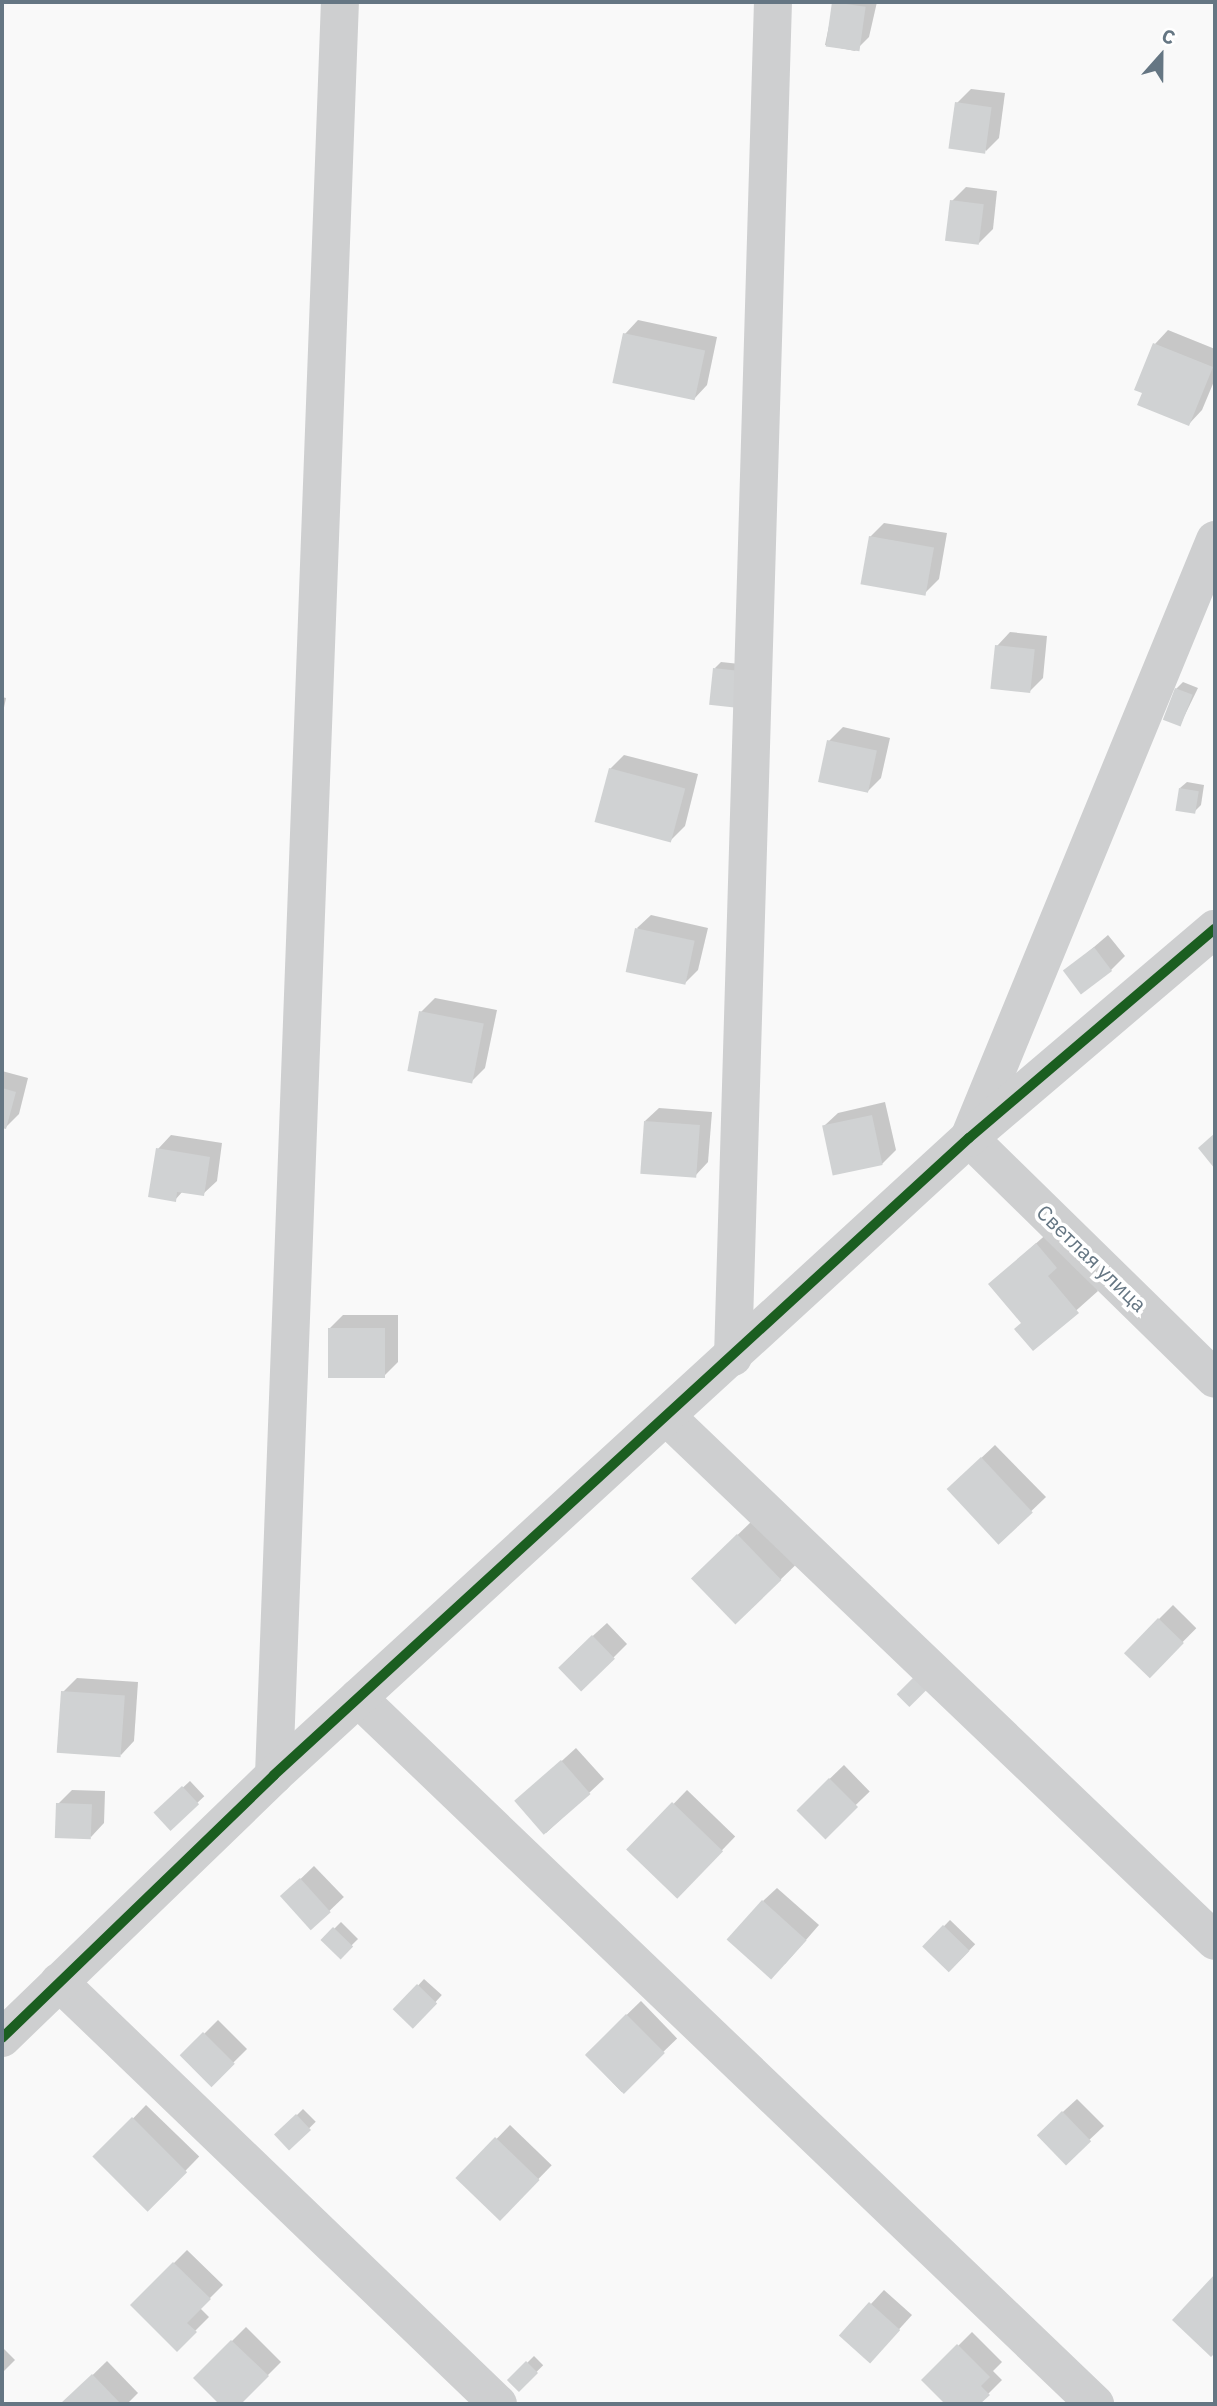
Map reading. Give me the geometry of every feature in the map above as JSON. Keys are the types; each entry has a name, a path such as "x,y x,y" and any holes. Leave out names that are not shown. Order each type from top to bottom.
{"street":[{"path":"274,1775 340,2"},
{"path":"733,1357 773,2"},
{"path":"969,1138 1215,540"},
{"path":"2,2038 274,1775 969,1138 1215,929"},
{"name":"Светлая улица","path":"969,1138 1215,1379"},
{"path":"667,1417 1215,1941"},
{"path":"358,1698 1095,2404"},
{"path":"59,1982 498,2404"}],"building":[{"path":"832,2 866,7 859,51 826,47"},
{"path":"955,102 992,107 985,154 948,149"},
{"path":"950,200 984,204 979,245 945,241"},
{"path":"623,333 705,350 695,400 612,383"},
{"path":"1153,343 1213,367 1189,426 1137,405 1142,393 1134,390"},
{"path":"869,536 934,547 925,596 860,584"},
{"path":"995,645 1035,649 1030,693 990,689"},
{"path":"713,668 743,671 739,708 709,705"},
{"path":"1175,688 1193,695 1181,727 1163,720"},
{"path":"827,740 877,751 868,793 818,782"},
{"path":"609,768 685,788 671,843 595,822"},
{"path":"1179,788 1199,791 1195,814 1175,811"},
{"path":"635,928 695,941 685,985 626,972"},
{"path":"1094,947 1112,971 1081,994 1063,970"},
{"path":"419,1011 484,1024 472,1083 407,1071"},
{"path":"2,1088 16,1092 6,1129 2,1128"},
{"path":"872,1115 883,1165 833,1175 822,1126"},
{"path":"644,1121 700,1125 696,1178 640,1174"},
{"path":"1215,1133 1215,1169 1198,1148"},
{"path":"156,1148 210,1157 204,1196 177,1192 176,1202 148,1197"},
{"path":"1036,1243 1057,1268 1048,1276 1079,1313 1033,1351 1014,1329 1021,1323 988,1284"},
{"path":"328,1328 385,1328 385,1378 328,1378"},
{"path":"981,1457 1033,1513 998,1545 947,1489"},
{"path":"737,1534 781,1580 735,1624 691,1578"},
{"path":"1158,1618 1184,1643 1150,1678 1124,1653"},
{"path":"592,1635 615,1659 581,1691 558,1668"},
{"path":"920,1671 933,1684 909,1707 897,1694"},
{"path":"61,1691 125,1695 121,1757 57,1753"},
{"path":"561,1760 591,1794 544,1835 514,1801"},
{"path":"829,1778 858,1807 825,1840 796,1811"},
{"path":"182,1786 199,1804 171,1831 153,1813"},
{"path":"672,1802 723,1851 677,1899 626,1849"},
{"path":"56,1803 92,1804 91,1839 55,1838"},
{"path":"300,1878 331,1912 311,1930 280,1896"},
{"path":"762,1900 807,1940 771,1980 727,1939"},
{"path":"943,1925 970,1951 949,1972 922,1947"},
{"path":"333,1927 353,1946 341,1959 320,1940"},
{"path":"417,1984 437,2003 413,2029 393,2009"},
{"path":"626,2014 665,2053 624,2094 585,2055"},
{"path":"203,2032 235,2064 211,2087 180,2055"},
{"path":"1062,2111 1091,2141 1066,2166 1037,2135"},
{"path":"296,2114 311,2130 289,2151 274,2134"},
{"path":"132,2117 187,2172 148,2212 92,2157"},
{"path":"495,2137 540,2180 500,2221 455,2178"},
{"path":"173,2262 211,2299 187,2323 197,2332 177,2352 130,2305"},
{"path":"1215,2274 1215,2353 1211,2357 1172,2320"},
{"path":"869,2302 900,2330 870,2364 839,2335"},
{"path":"231,2340 269,2376 241,2404 219,2404 193,2378"},
{"path":"957,2344 990,2377 981,2386 990,2395 980,2404 945,2404 921,2380"},
{"path":"526,2361 538,2373 519,2392 507,2380"},
{"path":"92,2374 121,2404 60,2404"}],"cycle path":[{"path":"2,2038 274,1775 969,1138 1215,929"}]}
